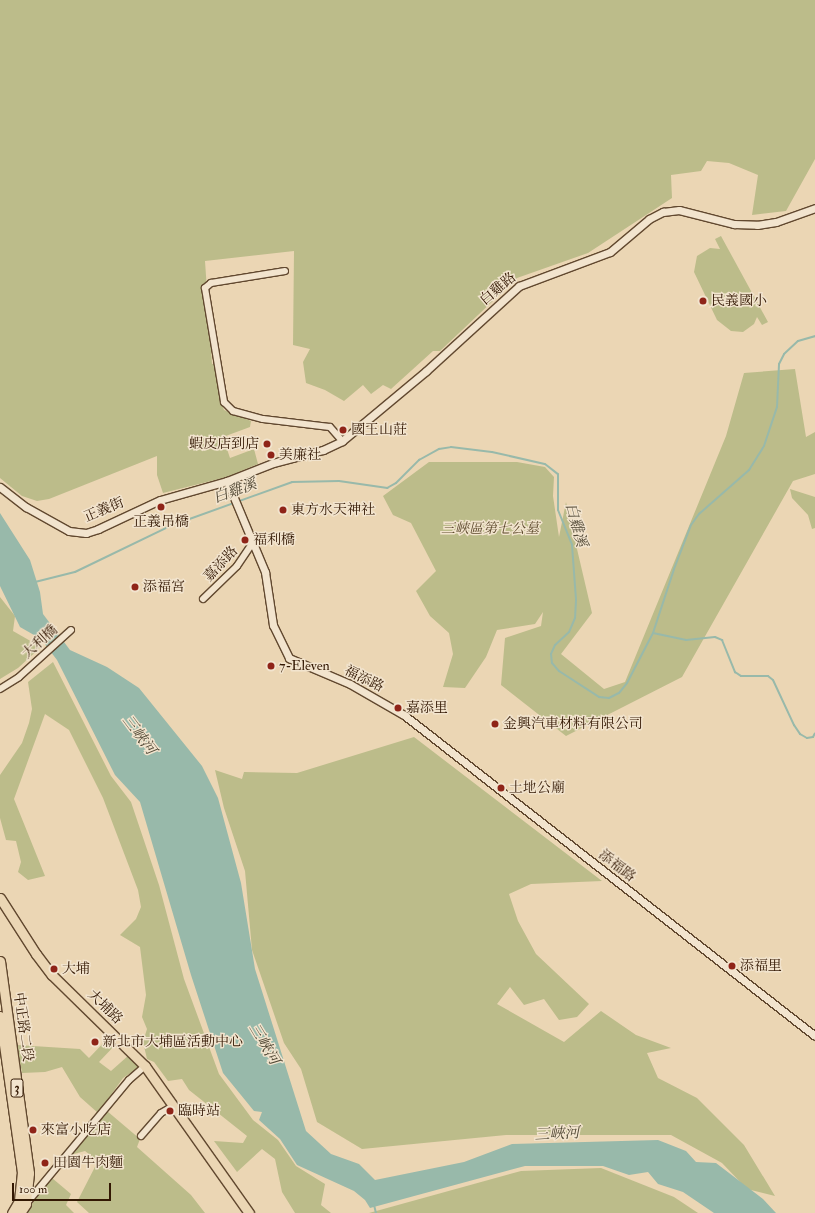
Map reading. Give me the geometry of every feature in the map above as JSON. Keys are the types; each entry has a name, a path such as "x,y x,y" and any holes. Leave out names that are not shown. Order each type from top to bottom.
{"main road":[{"name":"大埔路","path":"0,898 36,954 52,975 145,1066 249,1213"},
{"name":"中正路二段","path":"0,961 29,1168 20,1213"},
{"name":"中正路二段","path":"0,1016 22,1172 23,1202 12,1213"}],"street":[{"name":"白雞路","path":"227,481 268,465 323,450 342,441 426,371 519,286 610,252 656,215 679,210 734,224 757,225 776,222 815,208"},
{"path":"285,271 211,283 205,288 224,402 233,410 262,419 330,427 342,441"},
{"path":"227,481 253,542"},
{"name":"正義街","path":"0,487 43,517 76,533 98,529 160,500 227,481"},
{"name":"嘉添路","path":"203,599 237,566 253,542"},
{"name":"福添路","path":"253,542 265,572 273,624 289,658 350,684 404,716"},
{"name":"大利橋","path":"0,689 24,672 71,630"},
{"name":"添福路","path":"404,716 815,1036"},
{"path":"23,1202 129,1080 145,1066"},
{"path":"141,1136 161,1113 173,1106"}],"green space":[{"path":"0,0 815,0 815,159 786,211 752,215 758,175 729,163 707,161 701,171 671,175 672,198 588,253 517,278 440,351 433,351 391,389 383,385 371,394 363,385 344,401 325,390 306,383 303,362 310,349 293,345 294,251 205,261 212,364 215,364 220,399 224,410 251,421 250,427 223,437 230,458 254,449 258,464 227,477 163,493 157,475 157,456 49,499 37,501 22,496 0,478"},
{"path":"721,236 768,322 762,325 757,317 754,324 743,332 731,331 717,320 694,272 697,256 710,248 720,249 715,239"},
{"name":"三峽區第七公墓","path":"795,369 806,437 815,432 815,474 793,481 682,677 566,736 501,685 505,638 541,626 543,612 535,624 497,630 486,657 465,688 443,687 453,654 449,633 430,616 416,591 436,571 411,523 393,515 383,496 429,462 517,462 545,467 554,477 553,496 559,537 566,502 592,613 561,654 604,689 625,682 726,436 744,373"},
{"path":"790,489 815,497 815,528 812,529 808,515 792,498"},
{"path":"0,597 15,616 13,631 41,647 18,668 0,679"},
{"path":"53,662 111,776 131,802 159,885 184,979 219,1074 253,1120 278,1140 296,1166 325,1184 321,1205 331,1213 295,1213 282,1192 275,1159 262,1149 237,1172 214,1141 243,1143 247,1136 189,1090 182,1079 168,1081 154,1062 147,1059 143,1042 147,1029 142,1017 146,995 140,947 120,935 136,919 141,907 138,890 103,798 69,730 45,714 14,799 45,876 28,880 18,872 21,862 16,841 6,840 0,818 0,775 22,743 29,723 32,709 28,682"},
{"path":"414,737 602,881 531,884 509,894 518,921 536,954 589,1004 577,1017 559,1020 544,999 524,1005 510,987 497,1004 564,1042 601,1011 636,1035 671,1048 647,1053 658,1078 697,1098 744,1145 775,1196 747,1189 722,1163 671,1135 506,1135 362,1149 317,1122 301,1069 284,1043 252,950 245,871 224,808 215,770 242,779 244,772 297,773"},
{"path":"110,1036 117,1043 99,1062 111,1071 129,1055 141,1066 123,1078 98,1113 80,1097 62,1067 45,1072 22,1073 17,1045 80,1049 89,1058"},
{"path":"107,1111 140,1139 137,1147 191,1195 205,1213 89,1213 77,1202 98,1161 85,1151 70,1155"},
{"path":"601,1168 674,1197 698,1213 369,1213 521,1171"},
{"path":"52,1178 71,1194 66,1205 74,1213 25,1213"}],"water":[{"name":"三峽河","path":"0,513 30,560 40,592 43,614 70,650 107,667 139,688 202,766 218,798 241,883 255,969 306,1131 331,1154 359,1164 375,1180 464,1162 512,1144 658,1140 686,1151 696,1162 716,1163 763,1199 776,1213 714,1213 683,1192 658,1184 648,1172 629,1175 603,1166 525,1166 370,1208 365,1200 354,1191 297,1165 280,1139 259,1120 262,1112 254,1111 223,1073 191,975 140,802 115,775 57,660 41,639 20,627 0,586"}],"waterway":[{"name":"白雞溪","path":"35,582 75,572 170,526 292,482 339,481 387,488 396,483 419,460 439,449 451,447 492,452 545,464 558,474 558,510 572,545 576,600 575,618 569,632 555,645 551,654 552,663 559,671 599,697 609,698 619,693 627,683 653,633 674,569 691,525 699,514 749,470 764,446 777,407 779,364 784,354 798,341 815,336"},
{"path":"653,633 686,640 715,637 722,640 735,672 741,676 768,676 773,680 794,725 800,734 807,738 813,737 815,733"},
{"path":"374,1205 376,1213"}],"place":[{"name":"民義國小","path":"703,301"},
{"name":"國王山莊","path":"343,430"},
{"name":"蝦皮店到店","path":"267,444"},
{"name":"美廉社","path":"271,455"},
{"name":"正義吊橋","path":"161,507"},
{"name":"東方水天神社","path":"283,510"},
{"name":"福利橋","path":"245,540"},
{"name":"添福宮","path":"135,587"},
{"name":"7-Eleven","path":"271,666"},
{"name":"嘉添里","path":"398,708"},
{"name":"金興汽車材料有限公司","path":"495,724"},
{"name":"土地公廟","path":"501,788"},
{"name":"添福里","path":"732,966"},
{"name":"大埔","path":"54,969"},
{"name":"新北市大埔區活動中心","path":"95,1042"},
{"name":"臨時站","path":"170,1111"},
{"name":"來富小吃店","path":"33,1130"},
{"name":"田園牛肉麵","path":"45,1163"}]}
